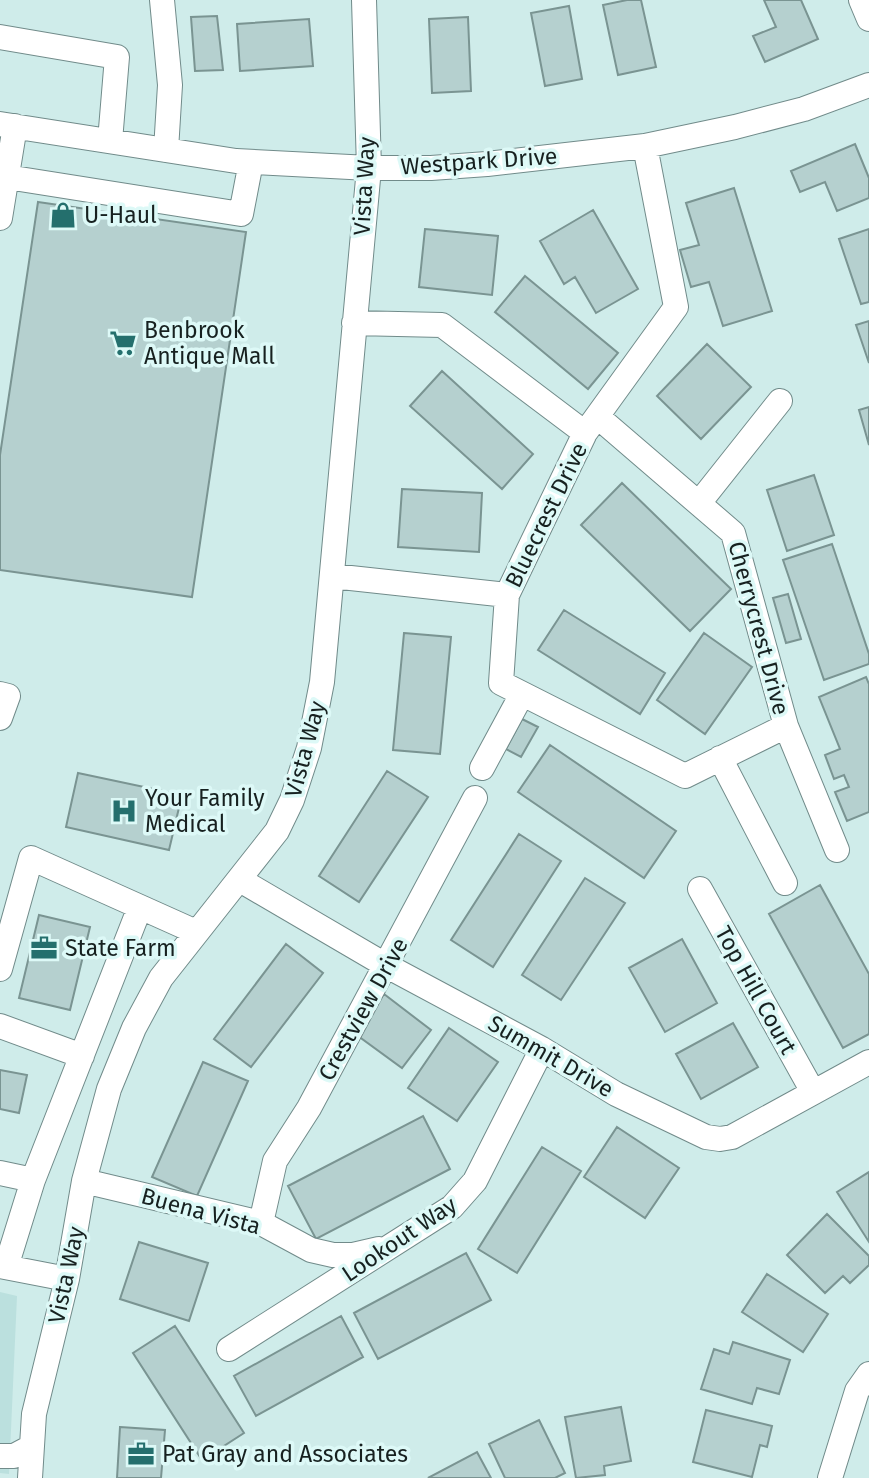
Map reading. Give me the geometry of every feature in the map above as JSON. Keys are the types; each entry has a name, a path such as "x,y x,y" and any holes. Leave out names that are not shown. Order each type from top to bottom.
{"street":[{"path":"162,0 170,85 166,150"},
{"name":"Vista Way","path":"30,1478 34,1414 67,1279 84,1181 109,1089 134,1028 161,978 277,831 292,800 309,748 322,682 369,168 364,0"},
{"path":"862,0 869,19"},
{"path":"0,37 117,57 110,141"},
{"name":"Westpark Drive","path":"8,125 251,162 431,168 645,146 793,112 869,86"},
{"path":"8,125 3,198 241,214 251,162"},
{"name":"Bluecrest Drive","path":"645,146 676,307 592,425 507,594 501,683 685,776 786,726"},
{"name":"Cherrycrest Drive","path":"354,323 442,325 592,425 699,503 733,533 786,726 837,849"},
{"path":"699,503 780,401"},
{"path":"332,576 507,594"},
{"path":"0,694 8,696 0,718"},
{"path":"482,768 522,694"},
{"path":"720,758 785,883"},
{"name":"Crestview Drive","path":"261,1223 275,1161 309,1108 475,798"},
{"path":"0,969 32,858 196,932"},
{"name":"Summit Drive","path":"240,880 387,966 542,1049 616,1094 706,1137 732,1137 869,1062"},
{"name":"Top Hill Court","path":"700,889 813,1092"},
{"path":"67,1279 3,1267 33,1180 140,907"},
{"path":"0,1026 82,1056"},
{"name":"Lookout Way","path":"229,1349 452,1207 475,1181 542,1049"},
{"path":"0,1173 33,1180"},
{"name":"Buena Vista","path":"84,1181 261,1223 311,1250 333,1255 353,1255 397,1244"},
{"path":"830,1478 857,1391 869,1374"},
{"path":"0,1456 14,1455 32,1447"}],"shaded area":[{"path":"0,1292 17,1296 9,1474 0,1473"}],"building":[{"path":"641,0 656,67 618,75 603,5"},
{"path":"764,0 801,0 818,39 765,62 753,36 776,27"},
{"path":"569,6 582,79 545,86 531,13"},
{"path":"217,16 223,70 195,71 191,17"},
{"path":"468,17 471,91 432,93 429,19"},
{"path":"309,19 313,66 240,71 237,24"},
{"path":"855,144 869,178 869,198 837,211 825,182 800,192 791,171"},
{"path":"734,188 772,311 723,326 709,282 691,287 680,250 699,245 686,203"},
{"name":"Benbrook Antique Mall","path":"38,202 246,232 192,597 0,570 0,455"},
{"path":"593,210 638,289 596,313 575,277 564,284 540,241"},
{"path":"425,229 498,236 492,295 419,287"},
{"path":"869,229 869,302 861,304 839,239"},
{"path":"525,276 618,353 588,389 495,312"},
{"path":"869,321 869,363 856,325"},
{"path":"707,344 751,387 701,439 657,396"},
{"path":"442,371 533,454 502,489 410,406"},
{"path":"869,407 869,445 859,410"},
{"path":"814,475 834,535 787,551 767,490"},
{"path":"622,483 731,589 690,631 581,525"},
{"path":"402,489 482,493 479,552 398,547"},
{"path":"832,544 869,654 869,664 824,680 783,560"},
{"path":"788,594 801,639 786,643 773,598"},
{"path":"564,610 665,673 640,714 538,650"},
{"path":"404,633 451,637 440,754 393,750"},
{"path":"704,633 752,667 705,734 657,700"},
{"path":"866,677 869,684 869,812 847,821 835,792 849,787 844,775 834,779 825,755 840,749 819,697"},
{"path":"522,719 538,727 521,757 506,749"},
{"path":"550,745 676,831 644,878 518,792"},
{"path":"387,771 428,797 359,902 319,876"},
{"name":"Your Family Medical","path":"78,773 182,795 169,850 66,827"},
{"path":"519,834 561,861 493,967 451,940"},
{"path":"585,878 625,903 561,1000 522,975"},
{"path":"820,885 869,974 869,1034 843,1048 769,914"},
{"path":"39,915 90,927 70,1010 19,998"},
{"path":"682,939 717,1003 665,1032 629,968"},
{"path":"286,944 323,973 251,1067 214,1039"},
{"path":"384,994 431,1030 402,1068 354,1033"},
{"path":"733,1023 758,1067 701,1099 676,1054"},
{"path":"449,1028 498,1062 457,1121 408,1088"},
{"path":"203,1062 248,1081 197,1196 152,1177"},
{"path":"0,1070 27,1075 19,1113 0,1109"},
{"path":"423,1116 450,1169 316,1239 288,1186"},
{"path":"617,1127 679,1168 645,1218 584,1177"},
{"path":"542,1147 581,1171 517,1273 478,1249"},
{"path":"869,1172 869,1242 837,1192"},
{"path":"827,1214 869,1256 869,1265 850,1283 843,1276 825,1293 787,1255"},
{"path":"139,1242 208,1263 189,1321 120,1299"},
{"path":"466,1253 491,1300 378,1359 354,1313"},
{"path":"767,1274 828,1314 803,1352 742,1312"},
{"path":"341,1316 363,1357 256,1416 234,1376"},
{"path":"175,1326 244,1433 202,1460 133,1353"},
{"path":"733,1342 790,1360 779,1394 757,1388 752,1404 701,1389 714,1349 729,1354"},
{"path":"621,1407 631,1461 604,1466 605,1475 576,1478 565,1417"},
{"path":"706,1410 772,1426 767,1447 760,1445 752,1477 693,1462"},
{"path":"539,1420 565,1473 555,1478 505,1478 489,1444"},
{"name":"Pat Gray and Associates","path":"120,1427 165,1430 161,1478 117,1478"},
{"path":"477,1452 491,1478 428,1478"}],"place":[{"name":"U-Haul","path":"63,215"},
{"name":"Benbrook Antique Mall","path":"123,343"},
{"name":"Your Family Medical","path":"124,811"},
{"name":"State Farm","path":"44,948"},
{"name":"Pat Gray and Associates","path":"141,1454"}]}
